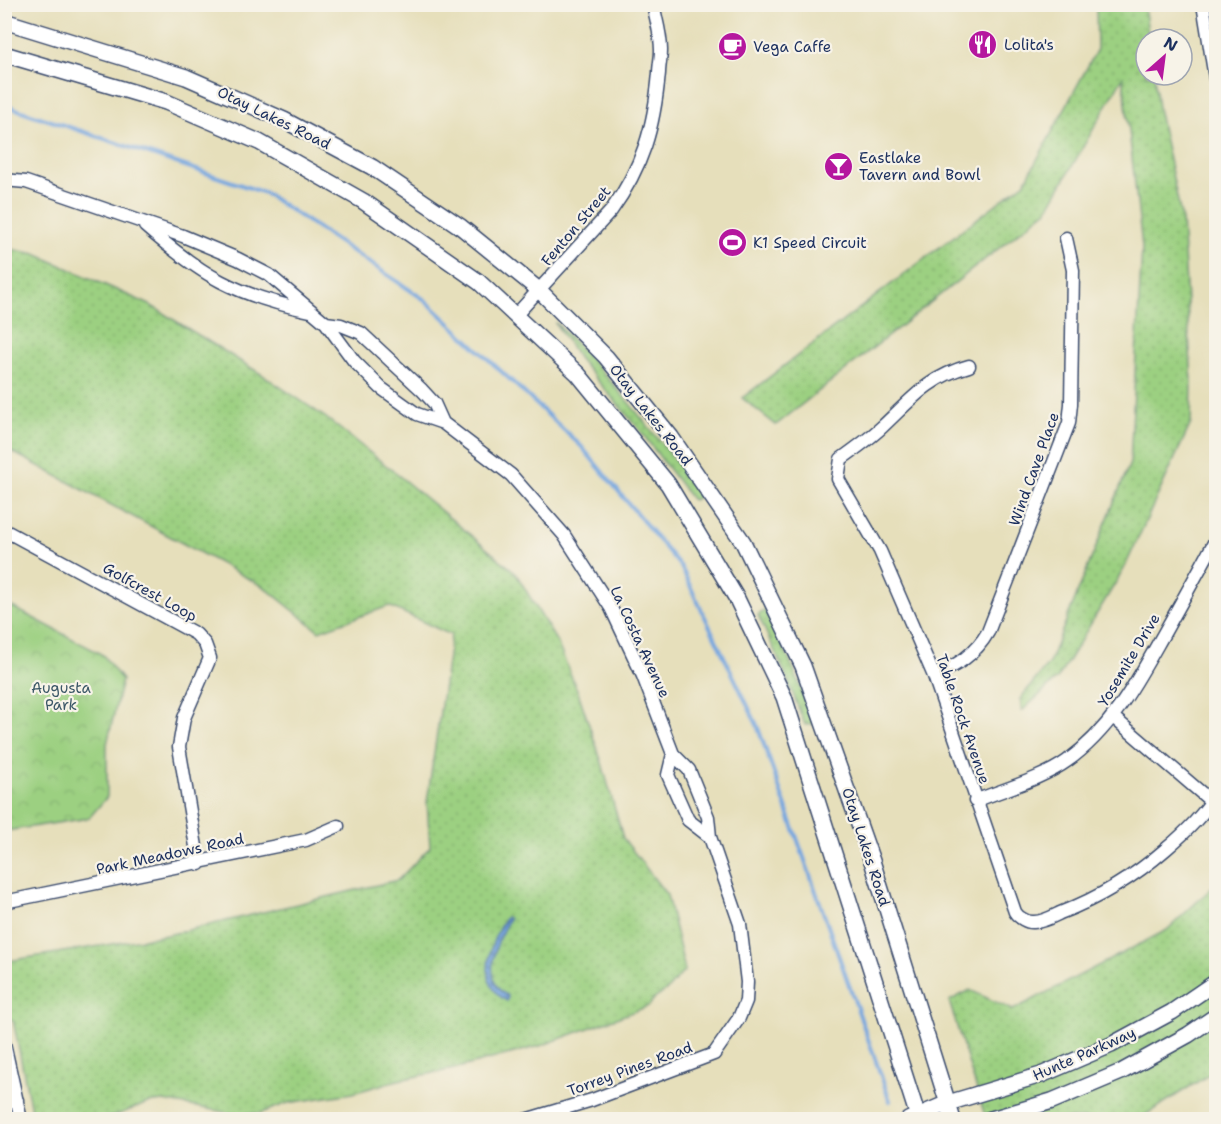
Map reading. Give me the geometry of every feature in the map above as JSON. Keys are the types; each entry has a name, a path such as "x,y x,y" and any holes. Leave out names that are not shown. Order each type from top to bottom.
{"main road":[{"name":"Otay Lakes Road","path":"4,21 186,76 284,120 372,167 461,227 540,291 606,357 671,437 743,542 803,666 872,861 953,1119"},
{"name":"Otay Lakes Road","path":"4,54 166,102 259,142 363,201 479,282 578,374 668,484 737,599 784,697 915,1118"},
{"name":"Hunte Parkway","path":"915,1118 948,1103 1041,1075 1111,1045 1172,1012 1216,982"},
{"name":"Hunte Parkway","path":"988,1119 1052,1101 1121,1072 1188,1035 1216,1016"}],"street":[{"name":"Fenton Street","path":"515,316 611,211 641,161 656,108 661,49 653,4"},
{"path":"1203,4 1216,84"},
{"name":"La Costa Avenue","path":"4,180 26,182 183,236 269,275 326,323 354,361 381,388 417,414 443,423 511,476 564,535 611,608 643,676 673,754 689,770 708,817 710,837 740,924"},
{"name":"La Costa Avenue","path":"142,223 184,260 218,281 257,298 313,311"},
{"name":"Wind Cave Place","path":"934,676 970,656 988,632 1068,423 1071,396 1073,270 1066,238"},
{"name":"La Costa Avenue","path":"326,323 341,325 360,333 434,403 443,423"},
{"name":"Table Rock Avenue","path":"969,366 955,370 919,390 880,429 842,459 838,479 880,551 934,676 1015,912 1032,923 1071,909 1126,880 1170,846 1214,799"},
{"name":"Golfcrest Loop","path":"4,530 196,634 206,644 210,658 184,718 179,747 199,864"},
{"name":"Yosemite Drive","path":"975,801 1066,762 1113,717 1134,687 1216,539"},
{"path":"1113,717 1214,799"},
{"name":"La Costa Avenue","path":"673,754 668,775 688,820 710,837"},
{"name":"Park Meadows Road","path":"4,902 199,864 306,840 338,826"},
{"name":"Torrey Pines Road","path":"525,1119 592,1100 714,1054 739,1018 746,1000 747,982 740,924"},
{"path":"4,1042 11,1102 21,1119"}],"green space":[{"path":"1096,5 1144,5 1147,27 1134,27 1134,87 1155,87 1182,220 1192,383 1191,423 1124,569 1058,678 1022,711 1020,699 1049,663 1130,463 1142,247 1123,77 1047,210 776,425 742,398 1025,182 1097,49"},
{"path":"5,248 36,254 150,305 261,374 325,417 515,572 557,642 578,692 602,763 623,838 667,895 685,970 649,1006 540,1046 353,1093 288,1103 261,1113 235,1114 163,1101 148,1103 112,1117 33,1120 13,1020 5,1019 4,957 8,961 167,935 398,880 430,847 427,802 451,635 389,606 319,631 264,587 5,448"},
{"path":"555,323 595,364 649,427 683,471 699,497 691,499 639,429 579,359"},
{"name":"Augusta Park","path":"5,603 103,655 122,680 107,744 107,797 89,818 5,831"},
{"path":"765,610 792,666 813,724 805,725 784,671 758,615"},
{"path":"1216,884 1216,1070 1139,1119 986,1119 949,1001 970,990 1013,1010 1167,930"}],"water":[{"path":"506,917 509,919 496,948 492,971 499,989 508,996 507,1001 497,993 488,973 491,950"}],"waterway":[{"path":"4,105 265,193 425,300 581,446 681,567 757,725 890,1101"}],"place":[{"name":"Lolita's","path":"983,45"},
{"name":"Vega Caffe","path":"732,47"},
{"name":"Eastlake Tavern and Bowl","path":"838,167"},
{"name":"K1 Speed Circuit","path":"732,243"}]}
